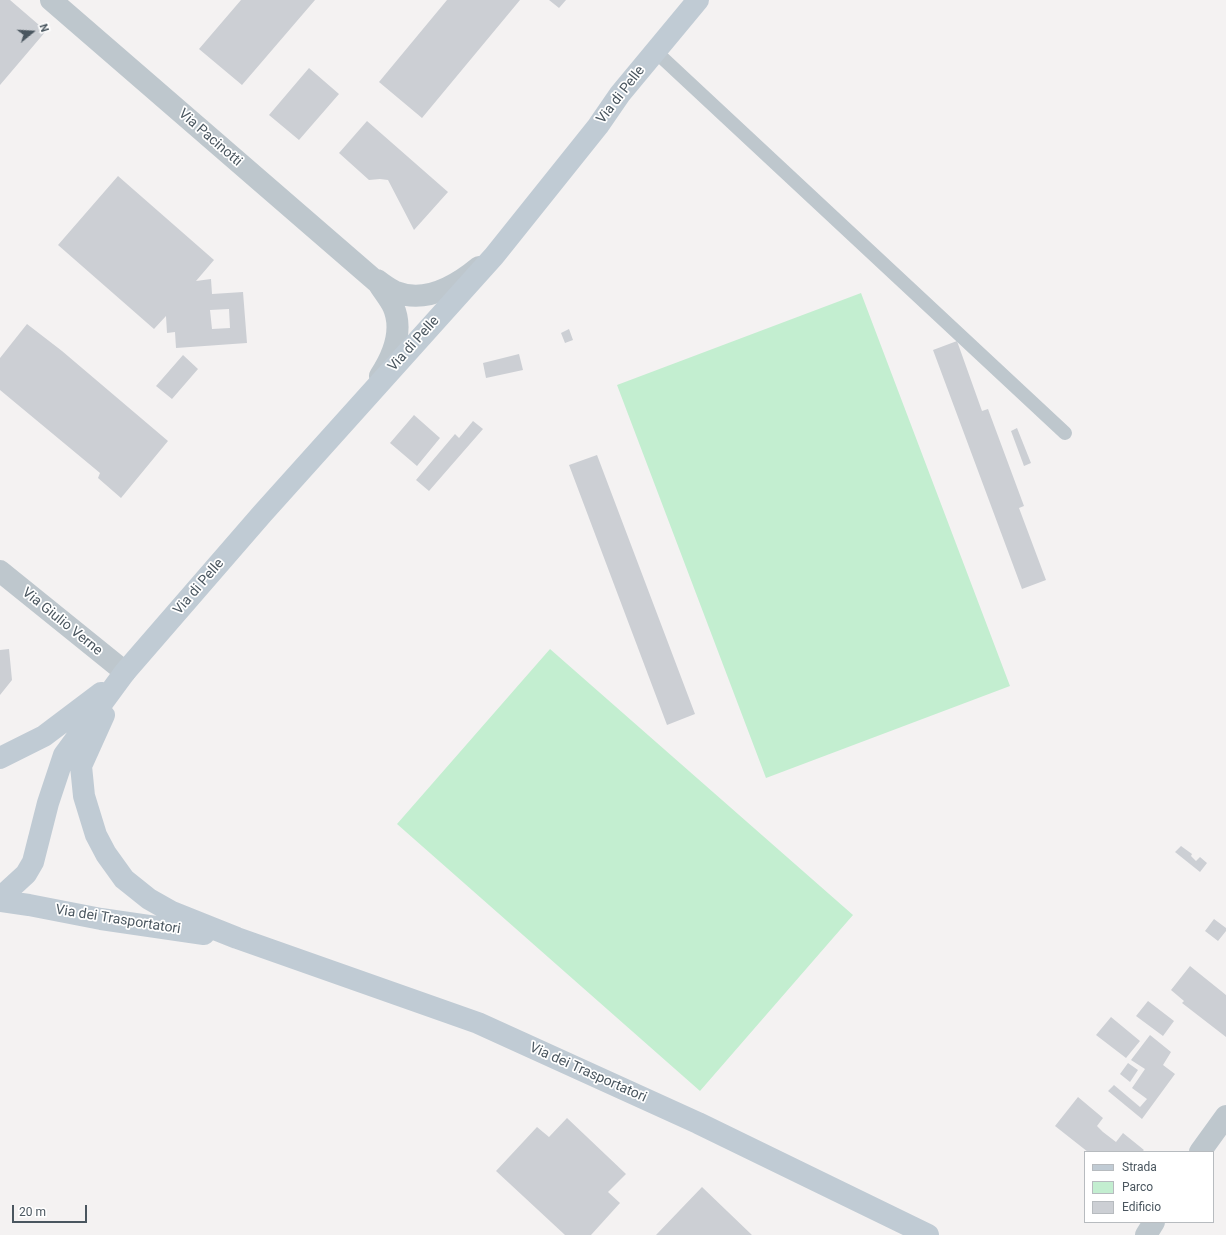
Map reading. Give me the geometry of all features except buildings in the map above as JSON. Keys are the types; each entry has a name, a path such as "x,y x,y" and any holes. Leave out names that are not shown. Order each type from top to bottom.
{"street":[{"name":"Via Pacinotti","path":"51,0 378,283 394,308 397,324 397,336 392,356 386,367 358,406"},
{"name":"Via di Pelle","path":"0,900 26,874 33,862 48,803 64,755 122,676 262,514 494,256 598,126 620,94 698,0"},
{"name":"Via Pacinotti","path":"369,276 394,292 414,296 429,295 440,291 464,278 494,256"},
{"name":"Via Giulio Verne","path":"0,571 122,676"},
{"name":"Via di Pelle","path":"0,758 44,736 122,676"},
{"name":"Via dei Trasportatori","path":"122,676 81,766 84,796 96,835 106,854 124,879 150,899 172,912 237,938 478,1023 698,1123 928,1235"},
{"name":"Via dei Trasportatori","path":"0,900 101,919 237,938"},
{"path":"1201,1151 1226,1116"},
{"path":"1146,1235 1153,1223"}],"lane":[{"path":"655,51 1065,433"}],"green space":[{"path":"861,293 1010,686 766,778 617,385"},
{"path":"550,649 853,915 700,1091 397,824"}]}
